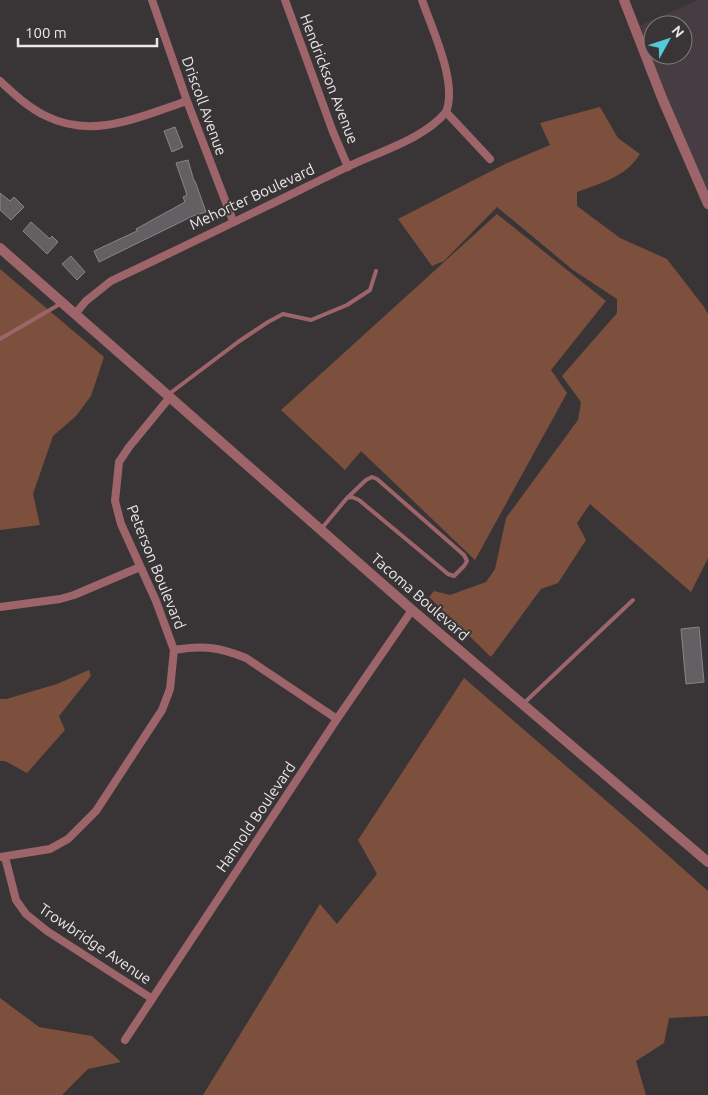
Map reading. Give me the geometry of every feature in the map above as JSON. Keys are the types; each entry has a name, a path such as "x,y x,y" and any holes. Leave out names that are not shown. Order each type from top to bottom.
{"street":[{"name":"Driscoll Avenue","path":"152,0 187,101 233,221"},
{"name":"Hendrickson Avenue","path":"285,0 333,132 348,167"},
{"path":"422,0 449,82 449,104 446,112 490,160"},
{"path":"624,0 662,98 708,204"},
{"path":"0,81 29,106 45,116 73,126 104,127 187,101"},
{"name":"Mehorter Boulevard","path":"75,314 86,301 111,281 233,221 409,139 435,124 446,112"},
{"name":"Tacoma Boulevard","path":"0,248 412,610 708,862"},
{"name":"Peterson Boulevard","path":"2,857 50,849 68,839 96,811 162,710 170,689 174,650 156,601 121,524 115,501 119,462 168,396"},
{"path":"0,607 60,599 74,595 140,567"},
{"name":"Hannold Boulevard","path":"125,1040 337,719 412,610"},
{"path":"174,650 203,646 216,647 246,658 337,719"},
{"name":"Trowbridge Avenue","path":"2,857 16,900 26,914 47,930 151,998"}],"lane":[{"path":"168,396 238,342 283,314 311,320 348,305 370,290 376,271"},
{"path":"0,339 62,303"},
{"path":"320,530 347,498 366,480 372,477 377,479 464,555 467,561 454,576 448,574 359,500 347,498"},
{"path":"522,704 634,600"}],"shaded area":[{"path":"698,0 708,0 708,193 653,65 693,65 693,15 664,15"},
{"path":"643,24 643,41 637,27"},
{"path":"600,107 618,138 640,154 620,174 577,192 577,206 620,238 667,259 708,314 708,558 691,592 590,504 577,523 586,540 558,583 541,589 491,657 429,597 434,591 450,595 486,582 495,569 506,518 578,420 581,402 562,376 617,313 617,299 573,270 497,207 444,261 432,266 398,219 505,164 550,145 540,123"},
{"path":"497,214 606,301 551,370 567,393 475,560 361,451 345,470 281,410"},
{"path":"0,269 104,357 91,396 76,416 53,436 33,494 40,525 0,530"},
{"path":"89,670 91,676 59,716 65,730 27,773 5,761 0,761 0,699 6,699 57,684"},
{"path":"464,678 708,891 708,1016 669,1018 664,1043 636,1061 646,1095 203,1095 320,904 337,924 377,874 358,840"},
{"path":"0,998 39,1027 92,1036 121,1062 88,1069 62,1095 0,1095"}],"building":[{"path":"175,127 183,147 172,152 164,131"},
{"path":"188,160 206,212 193,216 99,262 94,251 137,231 136,229 185,202 183,197 187,195 176,163"},
{"path":"0,193 10,201 14,197 24,207 11,220 0,210"},
{"path":"31,222 50,239 52,236 58,242 47,254 23,231"},
{"path":"71,256 85,272 77,280 62,264"},
{"path":"699,627 704,682 686,684 681,629"}]}
